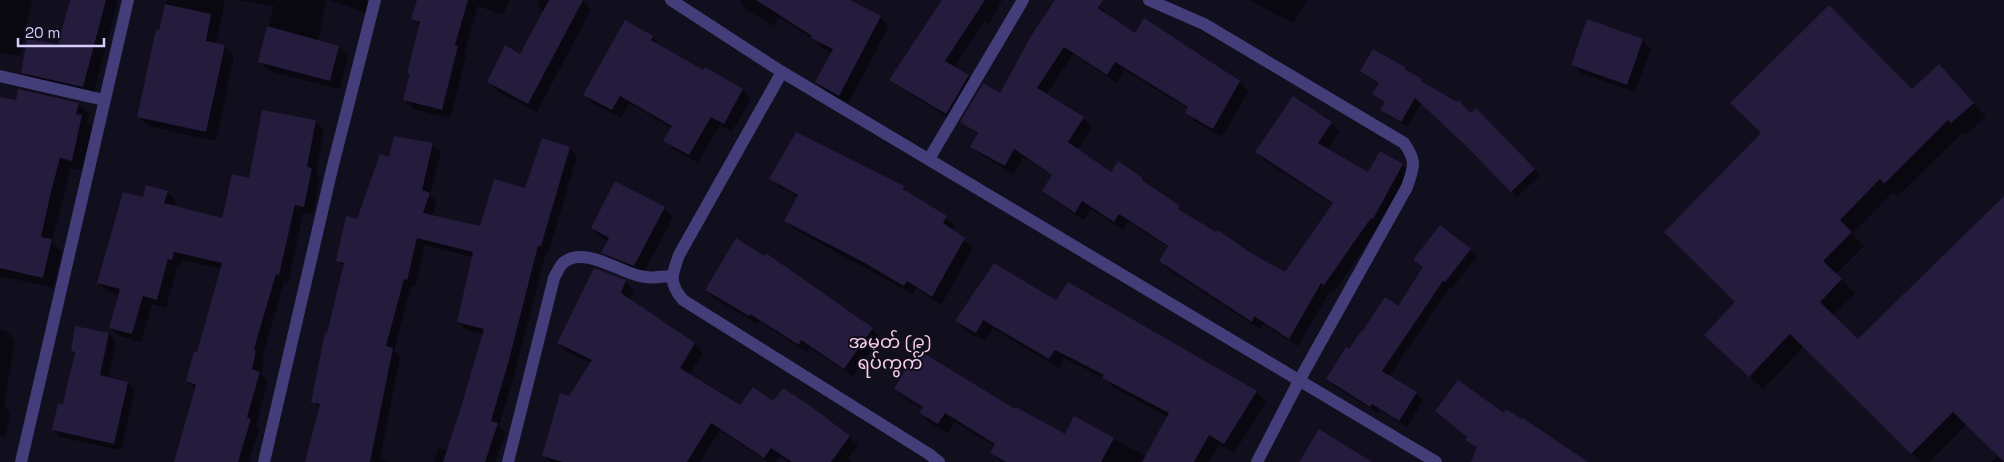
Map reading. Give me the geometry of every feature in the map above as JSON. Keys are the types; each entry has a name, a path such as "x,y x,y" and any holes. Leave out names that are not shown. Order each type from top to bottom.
{"street":[{"path":"21,462 128,0"},
{"path":"264,462 332,169 375,0"},
{"path":"671,0 782,72 1300,379 1436,462"},
{"path":"929,158 1023,0"},
{"path":"1149,0 1204,24 1404,143 1412,155 1414,168 1406,187 1300,379 1258,462"},
{"path":"782,72 680,255 672,276 675,290 683,300 921,448 939,462"},
{"path":"0,76 104,100"},
{"path":"508,462 554,278 562,264 579,257 595,258 636,275 652,278 672,276"}],"building":[{"path":"70,0 106,0 83,87 21,73 27,39 58,44"},
{"path":"417,0 468,0 455,45 458,46 442,110 403,100 410,74 407,73 420,22 411,19"},
{"path":"549,0 583,0 528,104 487,82 505,45 520,54"},
{"path":"756,0 850,0 881,16 839,96 815,82 833,49 811,38 812,36"},
{"path":"942,0 985,0 945,61 969,75 946,114 889,80"},
{"path":"1055,0 1103,0 1098,8 1135,33 1144,18 1240,81 1213,129 1185,113 1188,107 1115,62 1107,75 1064,47 1037,88 1084,117 1068,142 1111,172 1118,161 1180,206 1178,209 1216,232 1218,230 1251,253 1285,272 1333,203 1255,152 1293,96 1332,122 1318,143 1368,172 1380,151 1403,164 1373,219 1371,218 1324,285 1321,283 1289,339 1254,316 1252,322 1159,261 1168,246 1119,214 1114,222 1082,201 1075,213 1042,191 1052,175 1014,149 1005,166 970,147 978,133 960,122 983,83 1000,93 1031,36"},
{"path":"165,4 211,14 206,41 225,45 206,132 137,117 156,30 159,30"},
{"path":"1829,5 1912,89 1939,64 1974,103 1951,123 1948,120 1884,184 1880,179 1840,220 1852,232 1823,261 1842,279 1820,302 1858,339 2004,196 2004,462 1953,412 1911,454 1790,334 1749,377 1704,335 1735,302 1664,232 1761,133 1730,103"},
{"path":"1587,19 1643,39 1627,85 1571,65"},
{"path":"625,20 653,36 651,40 703,70 705,67 743,89 724,124 711,117 689,155 663,141 672,126 620,96 612,110 583,95"},
{"path":"267,26 339,46 330,81 258,62"},
{"path":"1373,49 1405,67 1405,69 1422,79 1421,81 1457,102 1458,100 1471,113 1476,108 1535,169 1511,192 1415,98 1401,122 1380,110 1385,102 1372,94 1379,83 1360,71"},
{"path":"18,89 79,103 76,114 82,115 72,161 60,158 51,192 41,237 52,239 43,278 0,268 0,97 16,100"},
{"path":"262,110 316,120 307,167 312,168 304,207 295,205 279,275 276,274 254,349 256,351 252,369 260,372 247,417 251,419 238,462 174,462 196,385 186,381 194,351 197,352 222,263 174,252 172,260 168,259 157,300 143,296 132,334 109,328 120,289 97,283 123,192 143,197 146,185 168,191 164,203 222,218 232,174 249,178"},
{"path":"796,132 904,186 903,189 947,216 943,223 965,238 932,297 907,281 904,286 863,262 784,221 798,195 769,179"},
{"path":"394,136 433,143 422,190 430,193 423,213 480,226 494,179 525,188 542,138 570,147 541,246 538,246 509,360 491,421 498,423 485,462 443,462 484,329 457,322 473,252 417,238 407,280 404,279 386,346 393,348 370,462 305,462 320,404 311,402 325,333 327,333 344,263 336,261 346,216 357,219 380,154 389,157"},
{"path":"615,181 665,207 634,266 601,253 609,238 591,228"},
{"path":"1440,225 1471,249 1445,282 1443,281 1382,371 1417,392 1399,421 1372,404 1370,407 1326,379 1346,347 1349,349 1385,297 1398,306 1423,267 1413,260"},
{"path":"736,238 764,256 766,253 873,328 844,369 801,340 799,345 750,314 749,316 705,290"},
{"path":"994,263 1056,300 1068,282 1257,391 1224,444 1209,435 1194,462 1142,462 1169,413 1102,378 1104,375 1055,350 1049,359 983,320 976,333 955,321"},
{"path":"594,268 626,280 621,293 695,343 680,368 740,405 753,387 773,401 783,388 850,436 831,462 792,462 771,448 764,458 711,423 687,462 563,462 542,456 560,393 569,396 592,360 557,343"},
{"path":"75,326 109,333 100,375 128,382 114,444 52,430 58,403 63,404 75,352 71,351"},
{"path":"917,349 1015,409 1016,407 1065,434 1074,416 1114,438 1101,462 1006,462 990,453 995,444 945,413 938,424 919,413 923,407 894,389"},
{"path":"1458,380 1504,413 1506,409 1523,418 1588,462 1471,462 1477,447 1465,440 1467,437 1435,411"},
{"path":"1319,429 1372,462 1299,462"}],"district":[{"name":"အမှတ် (၉) ရပ်ကွက်","path":"890,352"}]}
